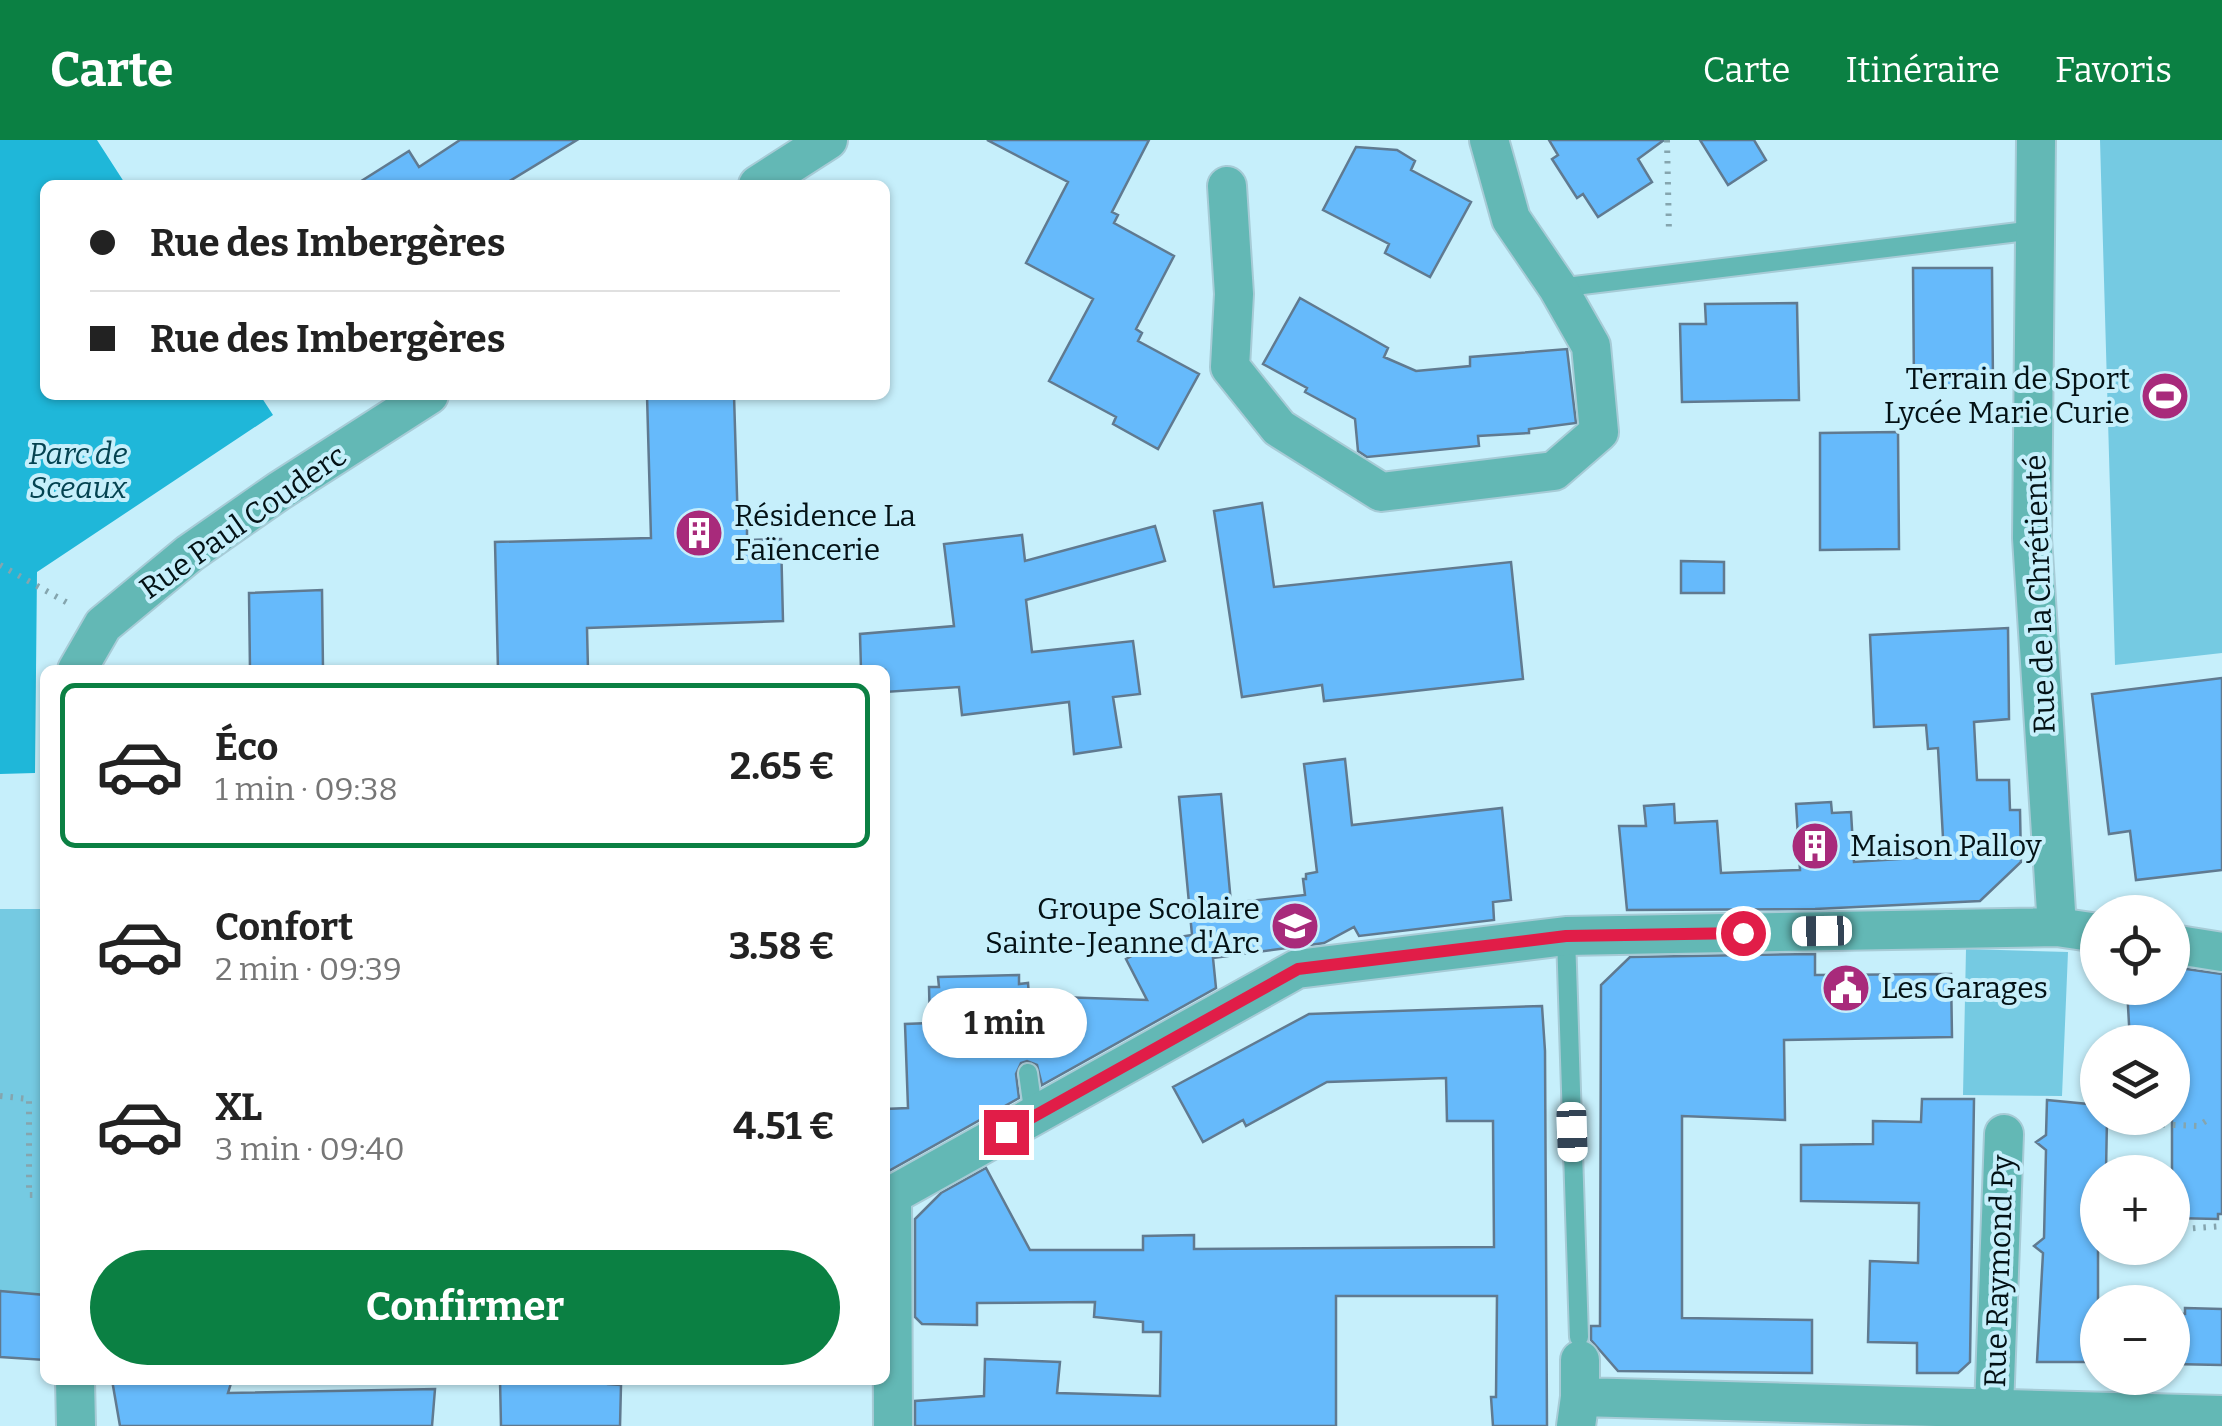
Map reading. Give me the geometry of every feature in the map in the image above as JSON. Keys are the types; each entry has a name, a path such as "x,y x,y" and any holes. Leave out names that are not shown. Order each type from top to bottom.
{"street":[{"path":"766,180 828,140"},
{"path":"1227,186 1234,294 1230,367 1279,428 1382,492 1554,470 1599,432 1591,346 1512,219 1489,140"},
{"name":"Rue de la Chrétienté","path":"2036,140 2032,538 2057,927"},
{"name":"Rue Paul Couderc","path":"79,665 103,625 190,554 279,491 421,400"},
{"path":"890,1195 1298,969 1566,936 2057,927 2080,930"},
{"path":"2190,947 2222,952"},
{"name":"Rue Raymond Py","path":"1994,1408 2004,1134"},
{"path":"890,1254 893,1426"},
{"path":"1579,1380 1994,1408 2222,1415"},
{"path":"76,1385 76,1426"}],"lane":[{"path":"1558,288 2035,230"},
{"path":"1566,936 1579,1380"},
{"path":"1028,1073 1034,1116"}],"path":[{"path":"1667,140 1669,233"},
{"path":"0,566 46,590"},
{"path":"0,1096 29,1099 29,1195 40,1195"},
{"path":"2190,1126 2209,1120"},
{"path":"2190,1229 2222,1226"}],"shaded area":[{"name":"Terrain de Sport Lycée Marie Curie","path":"2100,140 2222,140 2222,653 2115,665"},
{"path":"0,909 40,909 40,1296 0,1293"},
{"path":"1966,949 2068,952 2062,1096 1963,1095"}],"green space":[{"name":"Parc de Sceaux","path":"0,140 97,140 123,180 40,180 40,400 263,400 273,415 37,572 35,773 0,774"}],"building":[{"path":"460,140 577,140 511,180 363,180 409,151 419,167"},
{"path":"987,140 1149,140 1112,212 1118,215 1114,223 1174,256 1136,329 1142,333 1138,341 1199,374 1158,449 1113,424 1116,417 1049,381 1093,299 1026,263 1068,182"},
{"path":"1549,140 1664,140 1638,159 1652,182 1598,217 1583,194 1577,198 1552,159 1558,155"},
{"path":"1700,140 1754,140 1766,160 1728,185"},
{"path":"1356,147 1397,150 1415,161 1411,170 1471,202 1430,277 1385,253 1389,244 1323,210"},
{"path":"1913,268 1992,268 1993,386 1914,387"},
{"path":"1300,298 1388,348 1384,357 1416,371 1470,366 1470,357 1567,349 1576,423 1529,429 1529,433 1478,436 1479,446 1367,457 1358,451 1355,419 1263,364"},
{"path":"1797,303 1799,400 1682,402 1680,324 1706,324 1705,304"},
{"name":"Résidence La Faïencerie","path":"647,400 734,400 738,528 747,528 747,540 781,539 783,621 587,628 588,665 498,665 495,542 651,538"},
{"path":"1898,432 1899,549 1820,550 1820,433"},
{"path":"1262,503 1274,587 1511,562 1523,679 1324,701 1322,685 1242,697 1214,511"},
{"path":"1155,526 1165,561 1026,600 1032,652 1133,641 1140,694 1113,697 1121,747 1074,754 1069,702 962,715 959,687 890,692 890,665 861,665 860,634 954,626 944,544 1022,535 1025,561"},
{"path":"1681,561 1724,562 1724,593 1681,593"},
{"path":"322,590 323,665 250,665 249,593"},
{"path":"2008,628 2009,719 1974,722 1977,780 2009,780 2010,810 2020,810 2021,862 1980,901 1815,909 1627,910 1619,826 1646,826 1644,806 1674,804 1675,823 1717,821 1721,873 1800,870 1796,804 1831,802 1832,813 1851,812 1854,862 1944,856 1938,748 1928,749 1926,725 1874,727 1870,635"},
{"path":"2222,678 2222,870 2136,880 2130,831 2109,834 2092,694"},
{"path":"1345,759 1352,825 1502,808 1511,900 1493,902 1494,920 1359,936 1354,927 1324,943 1213,958 1216,988 1042,1085 1037,1065 1021,1063 1016,1074 1019,1098 890,1170 890,1109 908,1108 905,1024 930,1023 929,987 939,987 938,977 1019,975 1019,984 1028,983 1029,996 1147,1000 1126,959 1141,951 1147,942 1192,935 1179,797 1221,794 1231,903 1305,895 1303,879 1306,874 1317,872 1304,764"},
{"path":"1815,954 1815,975 1951,974 1952,1037 1784,1040 1785,1120 1682,1116 1682,1318 1812,1320 1812,1373 1618,1371 1591,1340 1591,1326 1600,1326 1601,985 1630,957"},
{"path":"2190,970 2222,974 2222,1214 2218,1214 2218,1219 2190,1218 2190,1155 2172,1155 2172,1135 2190,1135 2190,1025 2129,1025 2128,1005 2190,1005"},
{"path":"1542,1006 1547,1426 1493,1426 1497,1296 1336,1296 1336,1426 915,1426 915,1401 984,1396 985,1359 1060,1362 1057,1393 1160,1396 1161,1332 1143,1332 1143,1322 1094,1317 1095,1302 977,1303 977,1325 922,1324 915,1317 915,1219 941,1193 986,1168 1030,1250 1143,1250 1143,1236 1194,1235 1194,1249 1494,1247 1493,1121 1447,1121 1446,1078 1327,1082 1246,1126 1243,1120 1203,1142 1173,1087 1309,1014"},
{"path":"1922,1099 1974,1099 1970,1362 1958,1373 1917,1373 1917,1343 1868,1342 1870,1261 1918,1263 1919,1203 1801,1201 1801,1145 1873,1144 1873,1121 1921,1122"},
{"path":"2047,1100 2080,1103 2080,1135 2107,1135 2106,1155 2080,1155 2080,1265 2098,1265 2098,1285 2080,1285 2080,1362 2037,1362 2043,1253 2034,1246 2044,1238 2046,1150 2036,1142 2046,1135"},
{"path":"0,1291 40,1295 40,1360 0,1357"},
{"path":"2190,1308 2222,1309 2222,1365 2190,1364"},
{"path":"113,1385 230,1385 228,1393 435,1389 432,1426 120,1426"},
{"path":"500,1385 621,1385 620,1426 501,1426"}],"place":[{"name":"Terrain de Sport Lycée Marie Curie","path":"2165,396"},
{"name":"Résidence La Faïencerie","path":"699,533"},
{"name":"Maison Palloy","path":"1815,846"},
{"name":"Groupe Scolaire Sainte-Jeanne d'Arc","path":"1295,926"},
{"name":"Les Garages","path":"1846,988"}],"route":[{"path":"1006,1132 1298,969 1566,936 1743,933"}]}
